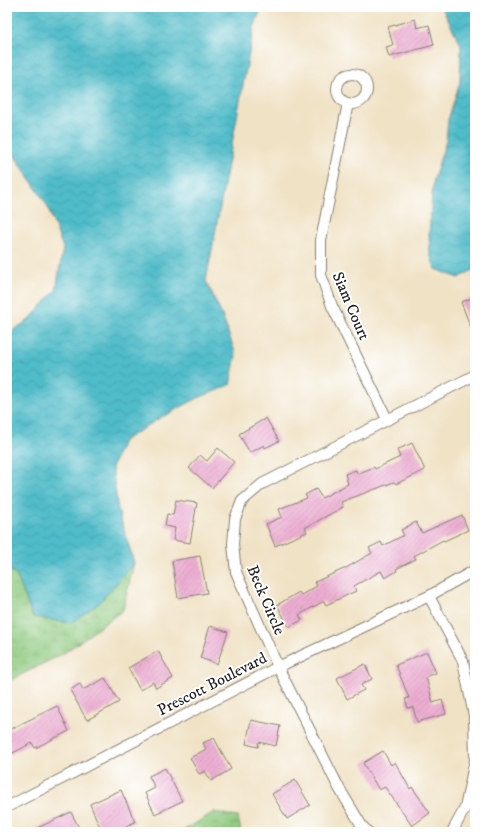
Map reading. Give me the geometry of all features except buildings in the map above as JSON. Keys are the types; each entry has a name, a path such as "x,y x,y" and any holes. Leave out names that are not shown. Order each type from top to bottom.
{"street":[{"name":"Siam Court","path":"348,103 321,240 321,275 332,306 388,419"},
{"name":"Beck Circle","path":"368,832 362,826 339,788 278,667 236,572 233,544 235,519 242,501 262,484 475,375"},
{"name":"Prescott Boulevard","path":"7,807 278,667 429,596 475,570"},
{"path":"429,596 463,661 474,716 475,760 465,808 452,832"}],"green space":[{"path":"134,563 123,610 64,653 7,682 7,567 17,576 33,617 98,604"},
{"path":"214,812 238,817 241,832 181,832"}],"water":[{"path":"7,7 262,7 254,27 206,281 222,315 236,355 230,385 198,398 160,418 123,441 112,467 118,510 134,563 98,604 71,623 33,617 17,576 7,567 7,334 29,320 56,290 63,248 47,205 7,144"},
{"path":"439,7 475,7 475,269 458,278 436,269 430,255 429,233 433,182 446,141 448,120 460,82 461,45 443,10"}]}
